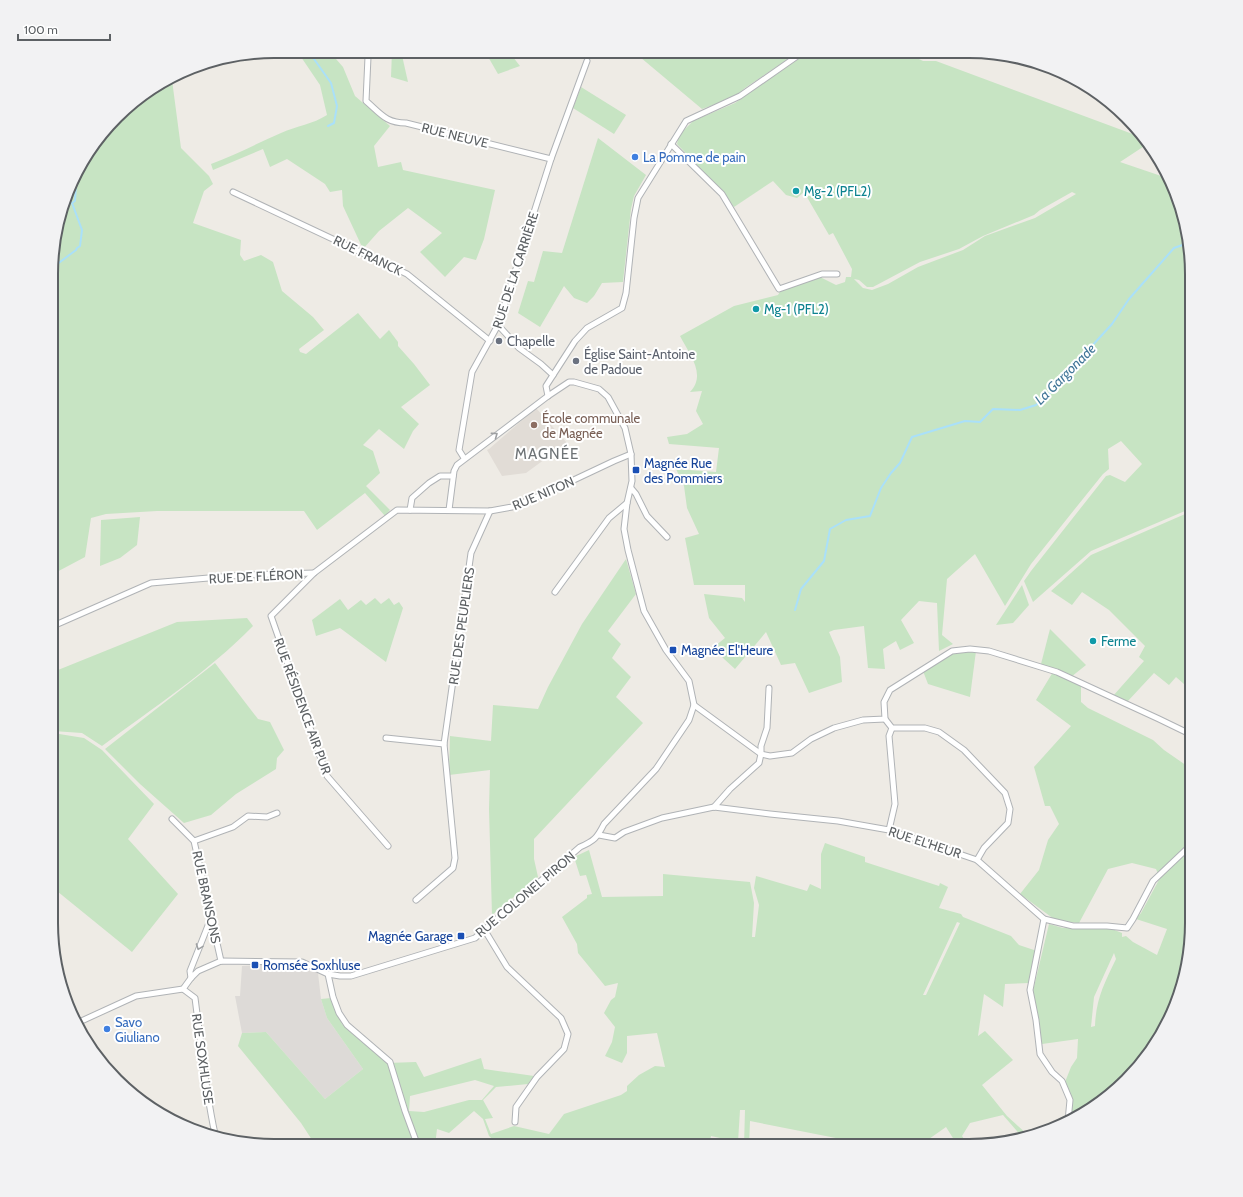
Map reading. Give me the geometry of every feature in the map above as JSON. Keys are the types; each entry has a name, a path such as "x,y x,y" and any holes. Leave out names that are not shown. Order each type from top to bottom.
{"street":[{"name":"RUE NEUVE","path":"368,58 366,101 388,120 396,123 406,123 551,159"},
{"path":"548,396 546,386 575,341 587,328 622,308 626,293 634,218 638,198 686,121 740,96 795,58"},
{"name":"RUE DE LA CARRIÈRE","path":"464,458 459,450 472,372 498,325 551,159 587,61"},
{"path":"671,144 722,194 779,289 822,274 837,274"},
{"name":"RUE FRANCK","path":"233,192 407,274 490,341"},
{"path":"498,325 519,348 553,375"},
{"path":"449,510 453,476 457,465 464,458 569,382 598,389 608,397 625,428 631,454 632,481 627,503 624,528 628,550 644,611 666,650 689,681 694,706 761,754 770,756 792,753 811,738 834,728 863,720 885,719"},
{"name":"RUE NITON","path":"449,510 490,511 512,507 631,454"},
{"path":"410,510 412,498 429,483 440,476 453,476"},
{"path":"631,488 648,516 667,537"},
{"path":"555,592 609,518 627,503"},
{"name":"RUE DE FLÉRON","path":"58,624 151,583 243,576 314,573 397,510 449,510"},
{"name":"RUE DES PEUPLIERS","path":"416,900 453,868 455,858 444,744 471,553 490,511"},
{"name":"RUE RÉSIDENCE AIR PUR","path":"314,573 271,616 326,776 388,846"},
{"path":"892,728 885,719 884,702 890,690 952,651 970,649 989,651 1057,672 1185,732"},
{"path":"714,807 730,789 759,763 761,746 767,728 769,688"},
{"name":"RUE COLONEL PIRON","path":"184,989 191,978 203,969 220,961 302,962 328,974 351,976 475,938 484,928 580,848 592,842 599,835 604,824 656,769 689,720 694,706"},
{"path":"889,830 895,804 889,736 892,728"},
{"path":"892,728 925,728 939,732 964,750 1005,793 1010,809 1008,823 984,848 978,860"},
{"path":"386,738 444,744"},
{"name":"RUE EL'HEUR","path":"599,835 615,838 624,832 662,818 714,807 838,821 889,830 978,860 1044,919 1074,926 1107,926 1127,928 1152,881 1185,850"},
{"path":"194,841 233,827 248,816 267,817 277,813"},
{"name":"RUE BRANSONS","path":"172,819 194,841 220,961"},
{"path":"191,978 190,971 211,918"},
{"path":"1044,919 1030,990 1036,1020 1040,1054 1052,1072 1062,1081 1070,1100 1069,1115"},
{"path":"484,928 507,968 561,1018 568,1034 564,1049 538,1077 516,1107 515,1122"},
{"path":"328,974 333,997 347,1026 390,1062 415,1139"},
{"path":"81,1021 136,996 184,989"},
{"name":"RUE SOXHLUSE","path":"184,989 195,998 206,1084 214,1131"}],"shaded area":[{"name":"École communale de Magnée","path":"536,408 567,443 526,473 502,476 487,450"},
{"path":"296,963 318,973 321,999 327,1018 363,1069 325,1099 266,1032 242,1033 235,996 240,996 242,966"}],"green space":[{"path":"302,58 335,58 343,67 355,96 390,126 374,146 378,167 401,162 403,170 495,190 484,239 476,260 464,257 445,277 420,252 442,233 408,208 379,231 363,249 343,206 342,190 330,192 325,184 287,159 270,167 263,149 213,170 211,164 281,133 316,121 327,115 320,85"},
{"path":"392,58 403,58 408,82 391,77"},
{"path":"489,58 514,58 520,66 498,74"},
{"path":"641,58 790,58 745,88 735,97 702,109"},
{"path":"800,58 917,58 923,61 936,61 1133,134 1143,147 1120,162 1161,176 1169,191 1178,218 1185,260 1185,511 1091,551 1033,602 1024,581 1106,476 1110,475 1125,482 1142,464 1121,441 1108,449 1109,469 1103,474 1031,564 1005,606 975,554 947,579 942,635 953,644 939,651 937,603 919,601 901,620 914,643 900,650 896,641 883,649 885,669 868,668 864,626 829,632 840,657 842,682 809,693 795,663 781,665 766,632 735,669 723,658 715,646 725,638 709,618 704,594 742,598 745,602 745,585 694,585 685,538 699,534 687,508 684,486 676,469 716,472 719,448 669,444 667,437 687,434 703,424 696,411 702,391 690,392 695,385 697,371 692,357 680,336 734,306 778,295 781,290 820,277 836,285 845,282 846,277 851,277 852,269 833,233 829,235 804,192 797,198 786,195 773,181 734,207 721,190 677,144 679,135 693,121 735,103","holes":["1072,192 1076,194 1035,218 985,236 963,250 918,267 888,284 872,290 863,288 854,279 859,280 867,287 873,287 920,262 959,249 983,236 1034,215"]},
{"path":"172,84 181,148 209,176 213,184 204,191 193,223 241,240 240,255 244,261 261,255 273,262 282,291 313,317 324,330 299,349 300,352 306,354 358,313 380,339 389,330 398,342 398,346 430,385 401,407 419,424 413,431 404,449 379,429 363,445 373,451 380,473 366,486 390,510 385,516 365,493 317,530 304,511 157,511 106,514 91,518 85,557 58,571 58,260 62,232 74,191 94,154 121,121 154,94"},
{"path":"581,87 626,115 614,134 573,108"},
{"path":"598,138 646,175 634,196 631,209 623,282 602,283 594,296 587,303 574,298 564,286 540,327 518,313 528,281 534,282 543,251 562,253"},
{"path":"1185,514 1185,685 1176,677 1169,685 1154,673 1127,702 1113,696 1144,661 1139,657 1145,646 1109,610 1082,592 1072,605 1051,591 1091,555"},
{"path":"140,517 137,545 120,558 100,566 101,520"},
{"path":"626,559 636,594 608,631 621,644 612,658 631,677 616,697 643,723 534,839 534,859 538,877 492,915 489,809 490,770 449,775 450,736 491,741 493,705 538,709 548,687 582,624"},
{"path":"1022,585 1029,605 1013,623 996,625"},
{"path":"375,598 381,604 389,598 394,605 399,602 403,608 386,662 340,628 316,636 312,620 340,599 348,610 361,600 366,605"},
{"path":"247,618 253,626 218,659 102,746 82,733 58,731 58,670 177,622"},
{"path":"1050,629 1086,665 1071,677 1041,664"},
{"path":"976,651 970,697 928,684 923,671 953,652"},
{"path":"215,663 258,719 270,722 284,750 277,758 276,769 236,794 211,815 184,823 140,784 105,749"},
{"path":"1053,672 1081,685 1081,702 1088,708 1153,740 1164,750 1185,765 1185,937 1181,965 1174,992 1169,1006 1149,1043 1122,1076 1089,1103 1072,1113 1071,1100 1065,1082 1071,1067 1077,1058 1078,1039 1042,1044 1033,991 1049,924 1063,928 1112,929 1122,933 1122,937 1126,936 1133,942 1157,955 1167,929 1136,919 1141,913 1160,878 1156,869 1132,863 1108,869 1079,923 1063,922 1054,919 1020,894 1039,870 1048,840 1059,824 1050,806 1045,806 1034,767 1071,726 1036,700","holes":["1114,953 1116,959 1104,984 1097,1008 1095,1026 1091,1027 1094,997"]},
{"path":"58,734 84,738 102,750 154,804 128,839 178,894 132,952 58,892"},
{"path":"825,843 865,857 865,862 939,886 940,883 948,887 939,908 961,914 963,917 1011,936 1019,945 1037,951 1029,983 1005,984 1003,1007 984,994 978,1036 985,1031 1013,1060 982,1085 1007,1116 1025,1132 1019,1133 1003,1115 970,1123 962,1136 964,1139 954,1139 946,1127 929,1139 841,1139 750,1121 749,1139 744,1139 745,1110 740,1110 738,1139 724,1139 711,1136 710,1139 492,1139 489,1136 483,1119 474,1111 449,1133 437,1129 436,1139 311,1139 301,1123 238,1046 242,1033 266,1032 325,1099 363,1069 327,1018 321,999 331,998 342,1024 387,1063 416,1062 424,1077 481,1058 484,1069 534,1076 528,1084 496,1087 483,1100 493,1118 485,1119 491,1134 514,1126 549,1134 564,1114 621,1095 627,1091 627,1086 639,1075 655,1066 665,1067 657,1033 627,1036 627,1053 622,1063 605,1056 612,1042 615,1027 604,1013 611,1000 615,997 618,983 605,986 578,953 577,944 562,917 587,898 587,895 592,894 586,875 580,876 574,857 589,850 602,897 663,896 663,874 750,882 754,903 752,937 755,937 759,905 754,888 756,876 807,891 810,884 821,889 821,854","holes":["957,922 960,923 926,995 923,995","475,1080 494,1086 482,1100 469,1100 424,1112 409,1111 410,1096"]}],"waterway":[{"path":"313,58 331,83 337,106 334,123 328,126"},
{"path":"58,264 80,246 82,230 72,203 75,201 76,187"},
{"name":"La Gargonade","path":"795,610 801,589 824,561 830,529 846,520 870,516 881,488 900,463 912,437 965,421 980,422 993,409 1020,410 1036,405 1051,392 1059,377 1078,364 1112,324 1129,299 1174,248 1183,245"}],"place":[{"name":"La Pomme de pain","path":"635,157"},
{"name":"Mg-2 (PFL2)","path":"796,191"},
{"name":"Mg-1 (PFL2)","path":"756,309"},
{"name":"Chapelle","path":"499,341"},
{"name":"Église Saint-Antoine de Padoue","path":"576,361"},
{"name":"École communale de Magnée","path":"534,425"},
{"name":"Magnée Rue des Pommiers","path":"636,470"},
{"name":"Ferme","path":"1093,641"},
{"name":"Magnée El'Heure","path":"673,650"},
{"name":"Magnée Garage","path":"461,936"},
{"name":"Romsée Soxhluse","path":"255,965"},
{"name":"Savo Giuliano","path":"107,1029"}],"district":[{"name":"MAGNÉE","path":"547,454"}]}
